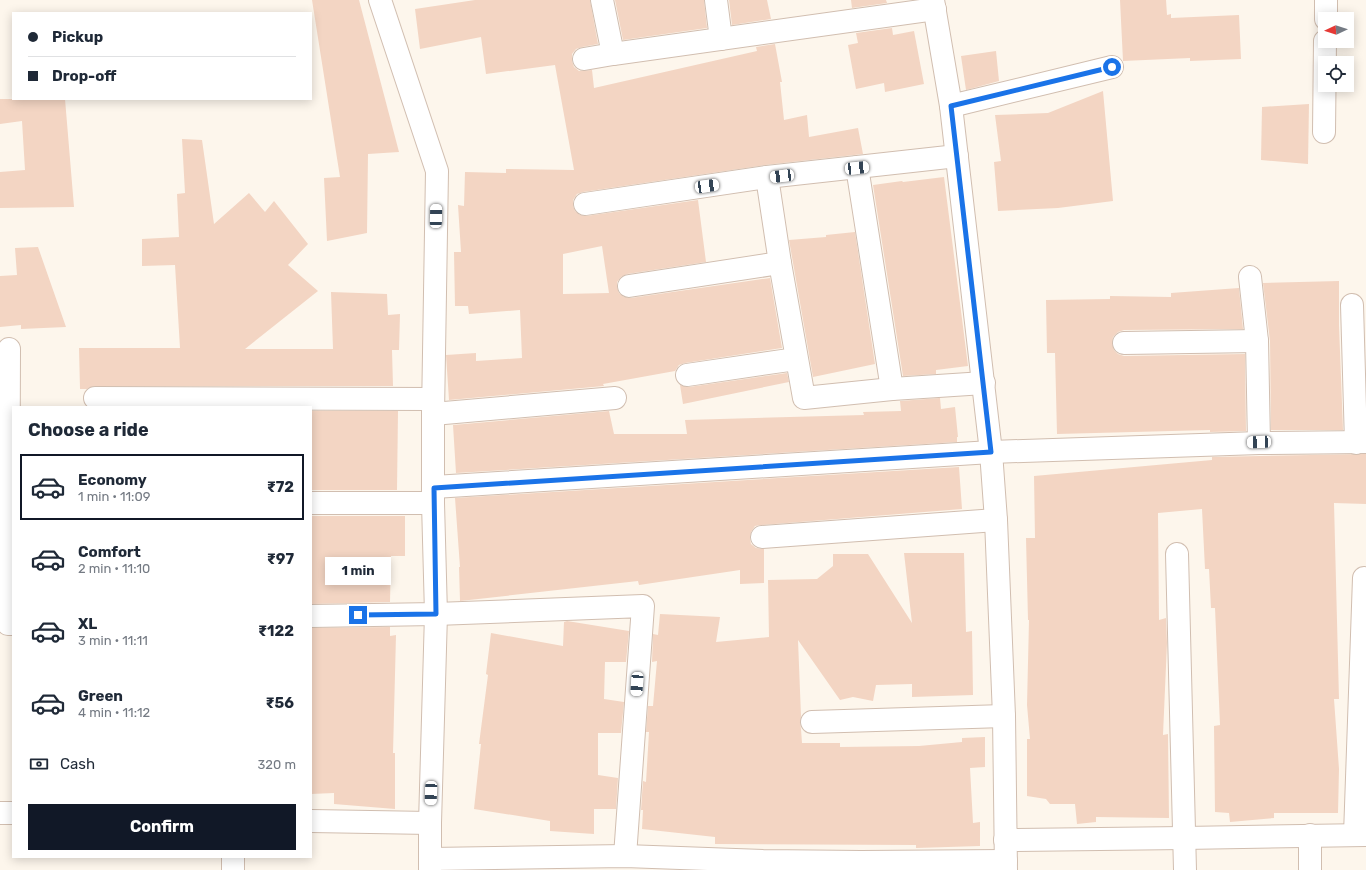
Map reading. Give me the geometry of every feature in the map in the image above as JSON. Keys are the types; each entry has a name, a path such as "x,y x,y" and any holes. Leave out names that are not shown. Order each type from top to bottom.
{"street":[{"path":"380,0 437,171 433,406 436,614 430,823 431,864 625,856 763,866 861,866 1006,857 1184,838 1360,835 1364,578"},
{"path":"602,0 613,54"},
{"path":"716,0 721,39"},
{"path":"1326,0 1326,12"},
{"path":"584,60 613,54 721,39 934,5 951,106 991,452 996,520 1004,716 1006,857"},
{"path":"1324,132 1325,48"},
{"path":"951,106 1112,67"},
{"path":"586,204 767,177 957,156"},
{"path":"857,168 892,389"},
{"path":"767,177 796,359 804,398 892,389 984,383"},
{"path":"629,286 780,263"},
{"path":"1250,277 1257,342 1259,442"},
{"path":"312,503 434,495 991,452 1259,442 1361,442 1352,305"},
{"path":"1124,343 1257,342"},
{"path":"9,349 8,624 12,624"},
{"path":"687,374 796,359"},
{"path":"95,398 433,406 615,398"},
{"path":"762,537 996,520"},
{"path":"1177,554 1185,870"},
{"path":"312,616 436,614 643,606 625,856"},
{"path":"812,722 1004,716"},
{"path":"0,813 12,813"},
{"path":"312,821 430,823"},
{"path":"1310,835 1310,870"},
{"path":"233,858 233,870"}],"building":[{"path":"312,0 359,0 399,152 368,154 367,233 327,241 324,178 340,177"},
{"path":"475,0 590,0 598,44 576,49 572,54 572,61 574,67 579,71 592,70 594,88 757,51 756,47 775,44 782,82 780,82 784,120 807,115 809,137 858,128 863,154 765,165 583,192 577,194 573,200 573,206 575,211 580,215 586,216 698,200 706,262 627,274 621,277 617,282 619,293 624,297 631,298 770,278 782,348 685,363 679,365 675,371 603,384 604,386 449,400 446,355 476,353 476,361 522,358 520,310 469,314 468,306 455,306 454,252 461,252 458,205 464,206 465,172 506,173 506,169 574,170 555,65 486,74 481,37 420,49 415,9","holes":["602,246 609,293 563,294 563,254"]},
{"path":"615,0 704,0 707,28 623,40"},
{"path":"729,0 767,0 771,19 732,25"},
{"path":"851,0 886,0 887,3 852,8"},
{"path":"1120,0 1166,0 1167,15 1171,14 1171,18 1239,15 1241,59 1190,61 1190,58 1123,61"},
{"path":"892,28 893,35 914,31 924,84 885,92 884,83 856,89 848,45 858,43 856,33"},
{"path":"996,51 999,81 966,90 961,56"},
{"path":"1103,91 1113,201 1058,208 998,211 994,162 1001,161 995,115 1048,113"},
{"path":"0,99 65,100 74,207 0,208 0,172 25,170 22,121 0,124"},
{"path":"1309,104 1308,164 1261,160 1262,107"},
{"path":"182,139 202,140 214,224 249,193 265,212 274,201 308,244 288,265 318,291 245,349 333,349 331,292 387,294 388,315 400,314 399,350 392,350 393,386 95,386 87,389 80,389 79,348 180,348 175,265 142,266 142,239 179,237 177,194 185,193"},
{"path":"944,177 968,366 936,370 936,374 903,376 873,185"},
{"path":"855,232 875,364 813,377 789,240 826,237 826,235"},
{"path":"38,247 66,327 21,329 21,325 0,327 0,276 17,275 15,248"},
{"path":"1339,281 1343,430 1271,430 1270,341 1263,283"},
{"path":"1239,288 1243,329 1124,330 1118,332 1113,337 1112,344 1114,350 1118,354 1124,356 1245,354 1246,431 1210,432 1210,430 1057,434 1055,353 1047,353 1046,300 1110,299 1110,296 1171,297 1171,293"},
{"path":"787,373 789,382 683,404 680,385 689,387"},
{"path":"940,398 941,409 955,407 958,437 957,442 456,473 453,425 609,411 614,434 687,434 685,420 864,415 863,412 901,411 900,401"},
{"path":"312,411 398,411 397,490 312,490"},
{"path":"1366,454 1366,504 1334,503 1339,699 1334,699 1339,769 1338,813 1274,813 1274,818 1230,822 1229,813 1215,812 1214,726 1220,725 1215,608 1211,608 1209,569 1205,569 1202,509 1158,513 1159,620 1166,618 1167,643 1163,735 1168,734 1169,818 1096,817 1096,822 1077,824 1075,804 1050,804 1046,799 1027,796 1027,739 1030,739 1027,705 1029,620 1026,538 1035,538 1034,476 1212,460 1212,457"},
{"path":"959,467 962,509 755,526 751,532 750,538 751,544 756,548 764,549 764,583 740,584 740,570 639,585 638,581 460,601 460,567 455,498"},
{"path":"312,516 405,516 405,556 391,556 390,602 312,604"},
{"path":"904,553 964,553 966,632 972,631 973,695 912,697 912,684 876,685 873,701 853,697 840,700 798,640 800,723 802,743 840,743 840,747 919,746 962,742 962,738 985,737 985,767 970,768 973,823 980,822 980,846 916,848 916,845 715,844 715,837 642,829 643,810 641,810 643,781 646,782 649,732 646,732 648,706 653,706 657,661 652,662 653,634 658,635 660,614 720,617 716,642 769,637 768,580 817,579 833,566 833,554 868,554 912,623"},
{"path":"567,621 629,631 626,662 605,662 604,699 624,702 621,733 598,733 598,775 618,778 616,809 594,809 594,834 550,831 550,821 474,809 481,744 479,744 488,675 486,674 491,633 563,646 564,622"},
{"path":"390,627 390,636 396,635 393,753 395,753 395,809 334,804 334,793 312,794 312,628"}],"route":[{"path":"358,615 436,614 433,503 434,488 991,452 951,106 1112,67"}]}
